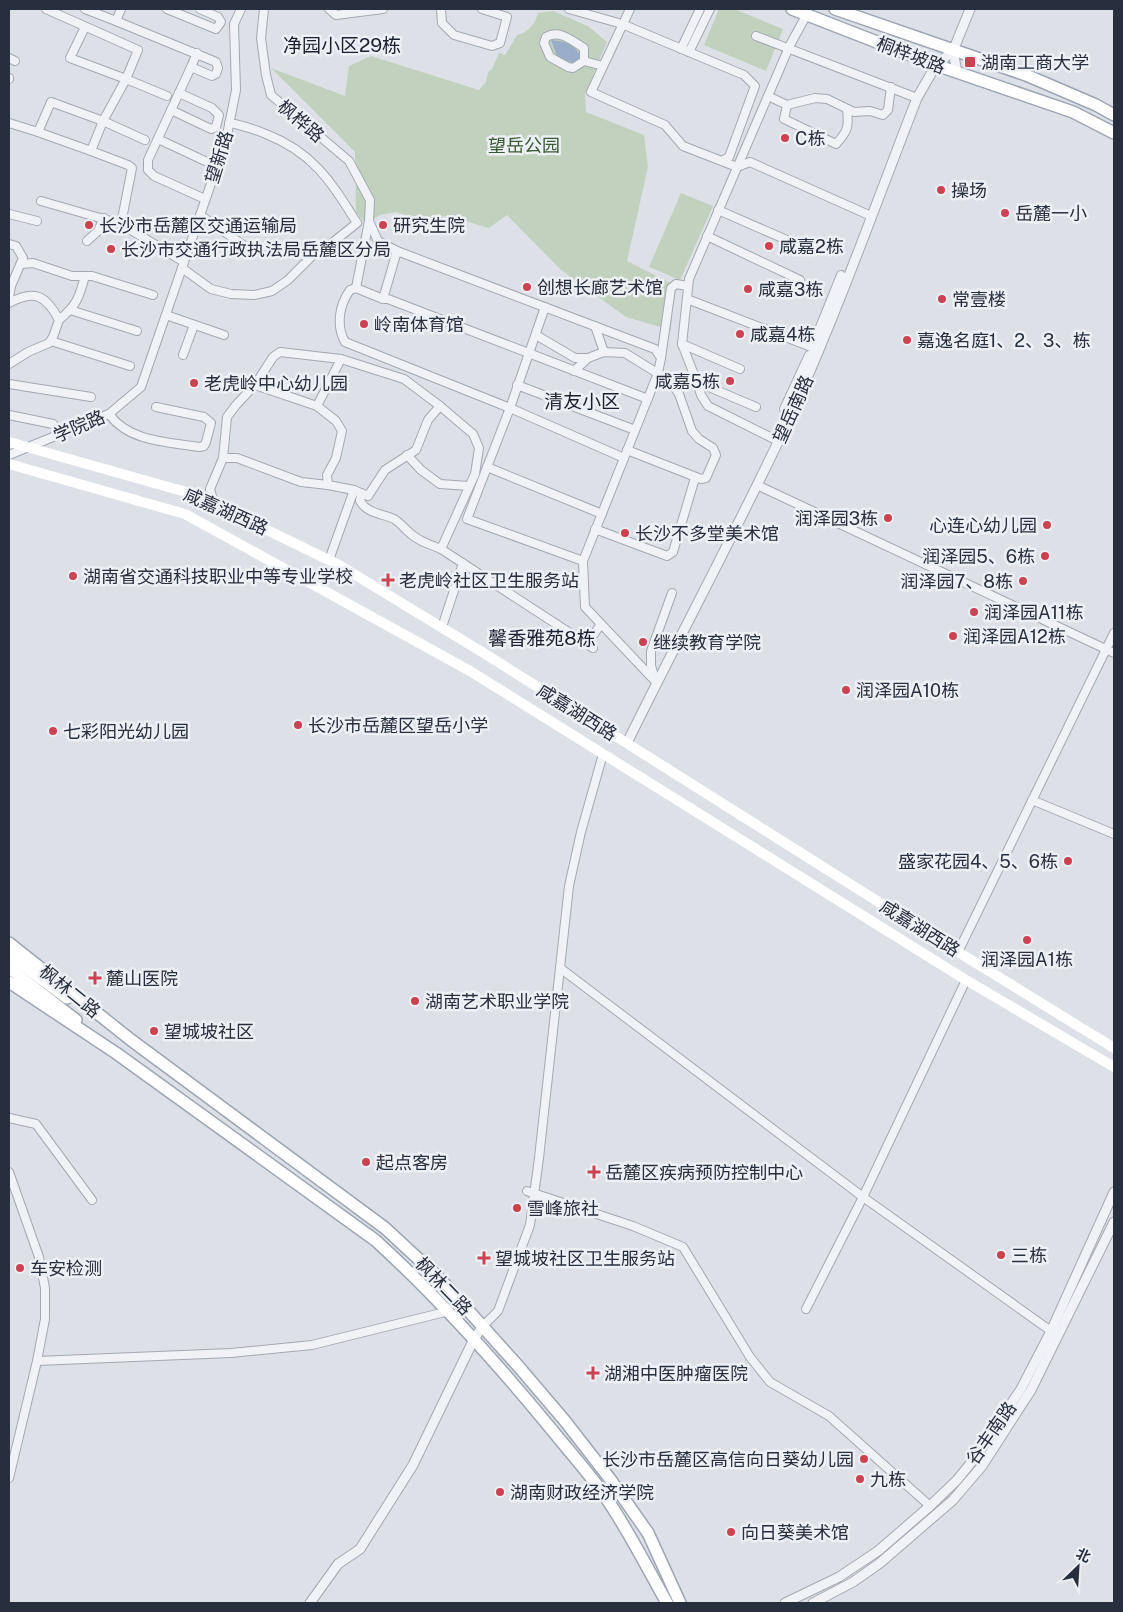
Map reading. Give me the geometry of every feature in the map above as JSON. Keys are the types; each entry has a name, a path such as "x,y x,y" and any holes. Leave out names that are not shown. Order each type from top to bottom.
{"main road":[{"name":"桐梓坡路","path":"792,9 936,65 1073,112 1114,133"},
{"name":"桐梓坡路","path":"835,9 1026,75 1096,105 1114,115"},
{"name":"咸嘉湖西路","path":"9,442 193,494 329,560 442,627 1114,1048"},
{"name":"咸嘉湖西路","path":"9,464 185,514 470,671 966,980 1114,1067"},
{"name":"枫林二路","path":"9,943 132,1040 385,1228 440,1279 554,1408 610,1479 648,1533 680,1603"},
{"path":"9,955 51,993"},
{"path":"9,968 51,993"},
{"name":"枫林二路","path":"9,982 116,1053 375,1240 449,1311 506,1374 603,1492 667,1603"},
{"name":"枫林二路","path":"51,993 132,1040"},
{"name":"枫林二路","path":"51,993 116,1053"}],"street":[{"path":"46,9 138,50 126,79 103,121 91,151"},
{"path":"85,9 196,53 216,62 218,68 216,74 212,76 191,67"},
{"path":"116,21 121,9"},
{"path":"167,9 216,30 220,22 218,17 200,9"},
{"name":"望新路","path":"171,300 226,140 236,90 234,24 241,9"},
{"name":"枫桦路","path":"264,9 261,38 270,95 349,161 370,200 356,288"},
{"path":"329,9 336,16 383,9"},
{"path":"442,9 442,23 454,35 492,46 500,43 507,17 482,9"},
{"path":"569,9 622,24 744,75 755,86 729,157 722,161"},
{"path":"630,9 591,92 665,126 683,146 737,167 750,162 871,216"},
{"path":"680,49 700,9"},
{"path":"688,52 710,9"},
{"path":"936,65 953,51 970,9"},
{"path":"778,441 708,406 701,395 682,344 689,279 789,48 807,14"},
{"path":"85,27 70,58 167,96"},
{"path":"584,61 584,48 562,35 551,34 546,37 544,43 550,57 568,67 573,68 584,61 602,66"},
{"path":"756,36 917,98"},
{"path":"953,51 957,72"},
{"path":"196,53 148,160 148,170 154,176 205,199"},
{"name":"望岳南路","path":"627,743 757,486 788,420 819,350 917,98 936,65"},
{"path":"768,96 788,105 815,98 827,99 854,112 870,111 883,115 888,110 891,87"},
{"path":"171,110 211,128 216,128 219,115 212,108 179,93"},
{"path":"38,132 51,102 103,121 145,140"},
{"path":"788,105 784,119 836,144 845,134 849,125 847,109"},
{"path":"9,123 91,151 132,168 121,224"},
{"path":"41,201 121,224 183,265 212,289 232,294 254,295 272,291 288,280 322,246 332,243 357,223 332,184 302,152 283,140 244,125 229,123"},
{"path":"158,139 205,161"},
{"path":"718,210 812,251"},
{"path":"9,214 37,221"},
{"path":"200,215 252,251"},
{"path":"87,241 98,231 104,218"},
{"path":"368,221 378,241 397,251 655,349 661,358"},
{"path":"707,236 800,280"},
{"path":"9,244 16,246 24,258 10,286 9,297"},
{"path":"382,299 397,251"},
{"path":"21,264 33,263 72,276 92,276 153,295"},
{"path":"819,350 816,337 841,275"},
{"path":"9,364 51,341 59,320 78,299 85,276"},
{"path":"657,683 586,608 582,561 658,373 671,288 676,284 688,286"},
{"path":"536,335 575,358 588,358 604,352 625,353 670,381 679,394 692,431 699,439 713,448 716,455 706,478 695,478 626,454 346,342 341,334 339,321 348,293 356,288 648,399"},
{"path":"9,303 20,297 29,295 40,296 51,306 59,320"},
{"path":"686,299 819,350"},
{"name":"学院路","path":"9,454 109,414 141,387 171,300"},
{"path":"545,307 510,408 467,519 582,561"},
{"path":"70,310 137,331"},
{"path":"166,315 224,335"},
{"path":"183,355 194,325"},
{"path":"595,326 604,352"},
{"path":"51,341 130,366"},
{"path":"682,344 740,370"},
{"path":"214,504 210,489 223,458 227,417 255,386 273,357 280,352 341,359 404,379 473,434 479,448 475,474 441,549"},
{"path":"574,371 588,358"},
{"path":"317,406 341,359"},
{"path":"697,382 756,407"},
{"path":"9,384 91,397"},
{"path":"518,385 635,430"},
{"path":"255,386 317,406 336,421 342,430 336,458 327,475 328,485"},
{"path":"223,458 237,458 301,482 328,485 368,496 385,470 416,450 428,420 440,406"},
{"path":"109,414 125,430 137,436 199,447 204,446 211,423 208,420 204,417 156,407"},
{"path":"9,415 53,424"},
{"path":"408,455 421,470 440,484 469,486"},
{"path":"487,467 602,514"},
{"path":"595,529 667,556 672,552 695,478"},
{"path":"757,486 1114,653"},
{"path":"357,492 364,508 396,520 415,537 441,549 590,646 601,624"},
{"path":"329,560 357,492"},
{"path":"442,627 463,563"},
{"path":"657,683 651,666 652,651 672,593"},
{"path":"958,952 1114,633"},
{"path":"310,1603 338,1564 360,1548 413,1465 474,1339 498,1310 530,1226 531,1192 569,886 581,832 603,754"},
{"path":"1032,800 1114,834"},
{"path":"560,968 863,1197 1050,1331"},
{"path":"806,1309 863,1197 966,980"},
{"path":"9,1118 36,1124 92,1200"},
{"path":"9,1172 39,1257 45,1288 45,1319 9,1478"},
{"path":"531,1192 632,1226 683,1247 750,1357 770,1382 829,1416 930,1506"},
{"name":"谷丰南路","path":"785,1603 839,1577 878,1551 930,1506 957,1480 974,1459 1021,1389 1114,1192"},
{"name":"谷丰南路","path":"813,1603 853,1582 880,1563 953,1500 982,1466 1031,1390 1114,1222"},
{"path":"37,1361 231,1353 312,1345 449,1311"}],"green space":[{"path":"719,9 734,9 783,29 766,71 704,45"},
{"name":"望岳公园","path":"553,11 588,26 607,42 585,94 586,112 644,135 648,167 627,261 674,285 671,330 626,317 560,269 507,215 489,228 448,216 419,220 396,212 380,215 365,224 356,212 355,152 271,68 345,96 349,66 371,56 479,90 486,82 488,72 492,69 499,53 505,55 517,35 530,27 538,13"},
{"path":"681,193 713,206 680,280 649,267"}],"water":[{"path":"551,40 569,44 575,48 581,57 577,62 568,63 558,59"}],"place":[{"name":"湖南工商大学","path":"970,62"},
{"name":"C栋","path":"785,138"},
{"name":"操场","path":"941,190"},
{"name":"岳麓一小","path":"1005,213"},
{"name":"长沙市岳麓区交通运输局","path":"89,225"},
{"name":"研究生院","path":"383,225"},
{"name":"咸嘉2栋","path":"769,246"},
{"name":"长沙市交通行政执法局岳麓区分局","path":"111,249"},
{"name":"创想长廊艺术馆","path":"527,287"},
{"name":"咸嘉3栋","path":"748,289"},
{"name":"常壹楼","path":"942,299"},
{"name":"岭南体育馆","path":"364,324"},
{"name":"咸嘉4栋","path":"740,334"},
{"name":"嘉逸名庭1、2、3、栋","path":"907,340"},
{"name":"咸嘉5栋","path":"730,381"},
{"name":"老虎岭中心幼儿园","path":"194,383"},
{"name":"润泽园3栋","path":"888,518"},
{"name":"心连心幼儿园","path":"1047,525"},
{"name":"长沙不多堂美术馆","path":"625,533"},
{"name":"润泽园5、6栋","path":"1045,556"},
{"name":"湖南省交通科技职业中等专业学校","path":"73,576"},
{"name":"老虎岭社区卫生服务站","path":"388,580"},
{"name":"润泽园7、8栋","path":"1023,581"},
{"name":"润泽园A11栋","path":"974,612"},
{"name":"润泽园A12栋","path":"953,636"},
{"name":"继续教育学院","path":"643,642"},
{"name":"润泽园A10栋","path":"846,690"},
{"name":"长沙市岳麓区望岳小学","path":"298,725"},
{"name":"七彩阳光幼儿园","path":"53,731"},
{"name":"盛家花园4、5、6栋","path":"1068,861"},
{"name":"润泽园A1栋","path":"1027,940"},
{"name":"麓山医院","path":"95,978"},
{"name":"湖南艺术职业学院","path":"415,1001"},
{"name":"望城坡社区","path":"154,1031"},
{"name":"起点客房","path":"366,1162"},
{"name":"岳麓区疾病预防控制中心","path":"594,1172"},
{"name":"雪峰旅社","path":"517,1208"},
{"name":"三栋","path":"1001,1255"},
{"name":"望城坡社区卫生服务站","path":"484,1258"},
{"name":"车安检测","path":"20,1268"},
{"name":"湖湘中医肿瘤医院","path":"593,1373"},
{"name":"长沙市岳麓区高信向日葵幼儿园","path":"864,1459"},
{"name":"九栋","path":"860,1479"},
{"name":"湖南财政经济学院","path":"500,1492"},
{"name":"向日葵美术馆","path":"731,1532"}],"district":[{"name":"净园小区29栋","path":"342,45"},
{"name":"清友小区","path":"582,401"},
{"name":"馨香雅苑8栋","path":"542,638"}]}
